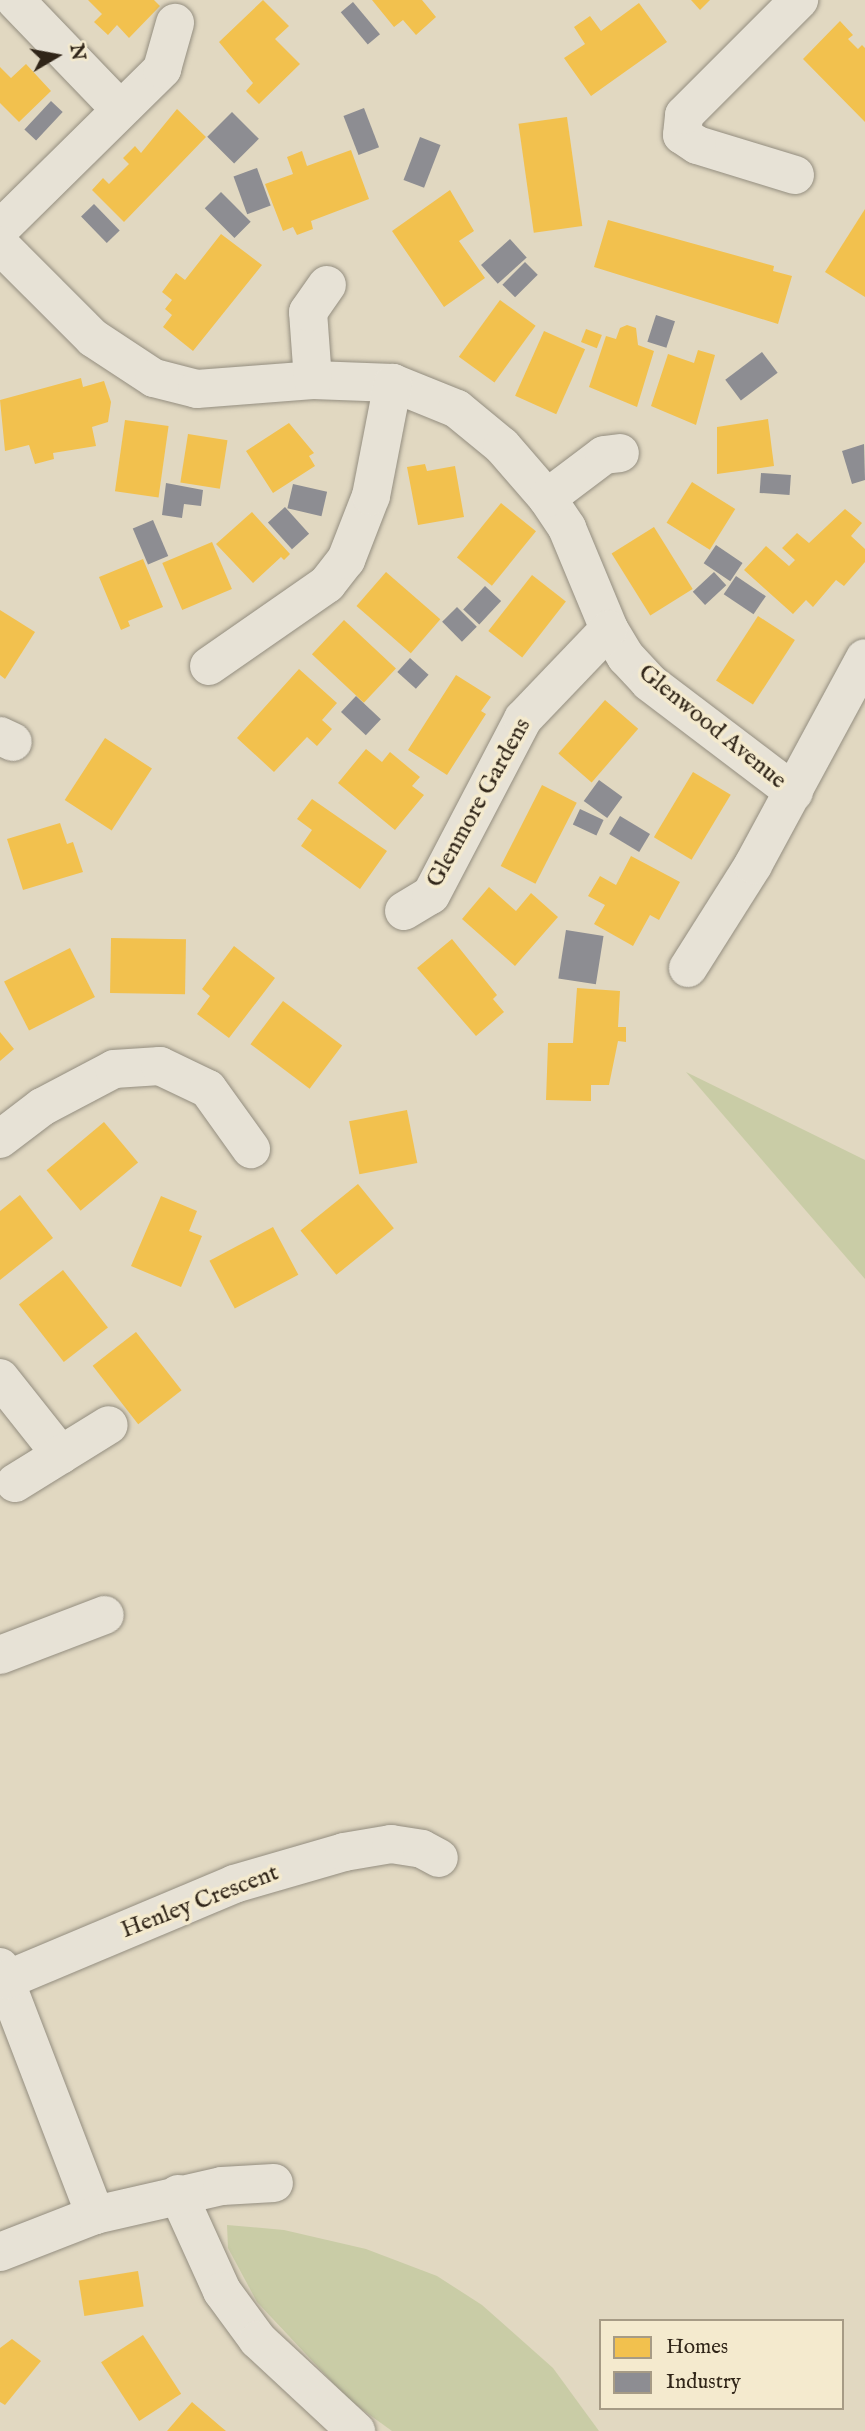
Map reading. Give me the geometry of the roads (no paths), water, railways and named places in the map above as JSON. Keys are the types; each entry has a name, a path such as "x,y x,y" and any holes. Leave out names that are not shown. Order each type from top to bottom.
{"street":[{"path":"0,10 13,0 119,108"},
{"path":"795,175 697,145 682,135 684,114 799,0"},
{"path":"0,229 119,108 162,69 175,23"},
{"name":"Glenwood Avenue","path":"0,245 93,338 154,378 197,389 313,380 393,383 457,409 502,446 548,498 567,528 609,629 626,657 649,682 794,792"},
{"path":"313,380 308,312 327,285"},
{"path":"209,666 327,584 346,560 371,496 393,383"},
{"path":"548,498 604,455 620,453"},
{"name":"Glenmore Gardens","path":"404,911 431,895 523,719 609,629"},
{"name":"Glenwood Avenue","path":"688,968 794,792 865,658"},
{"path":"0,1139 42,1107 114,1069 160,1066 208,1088 251,1149"},
{"path":"0,1378 61,1455"},
{"path":"15,1483 108,1425"},
{"path":"0,1655 105,1615"},
{"name":"Henley Crescent","path":"95,2215 3,1974 234,1884 344,1852 391,1844 422,1849 439,1858"},
{"path":"0,2252 95,2215 178,2194 274,2183"},
{"path":"178,2194 222,2291 258,2340 356,2431"}]}
